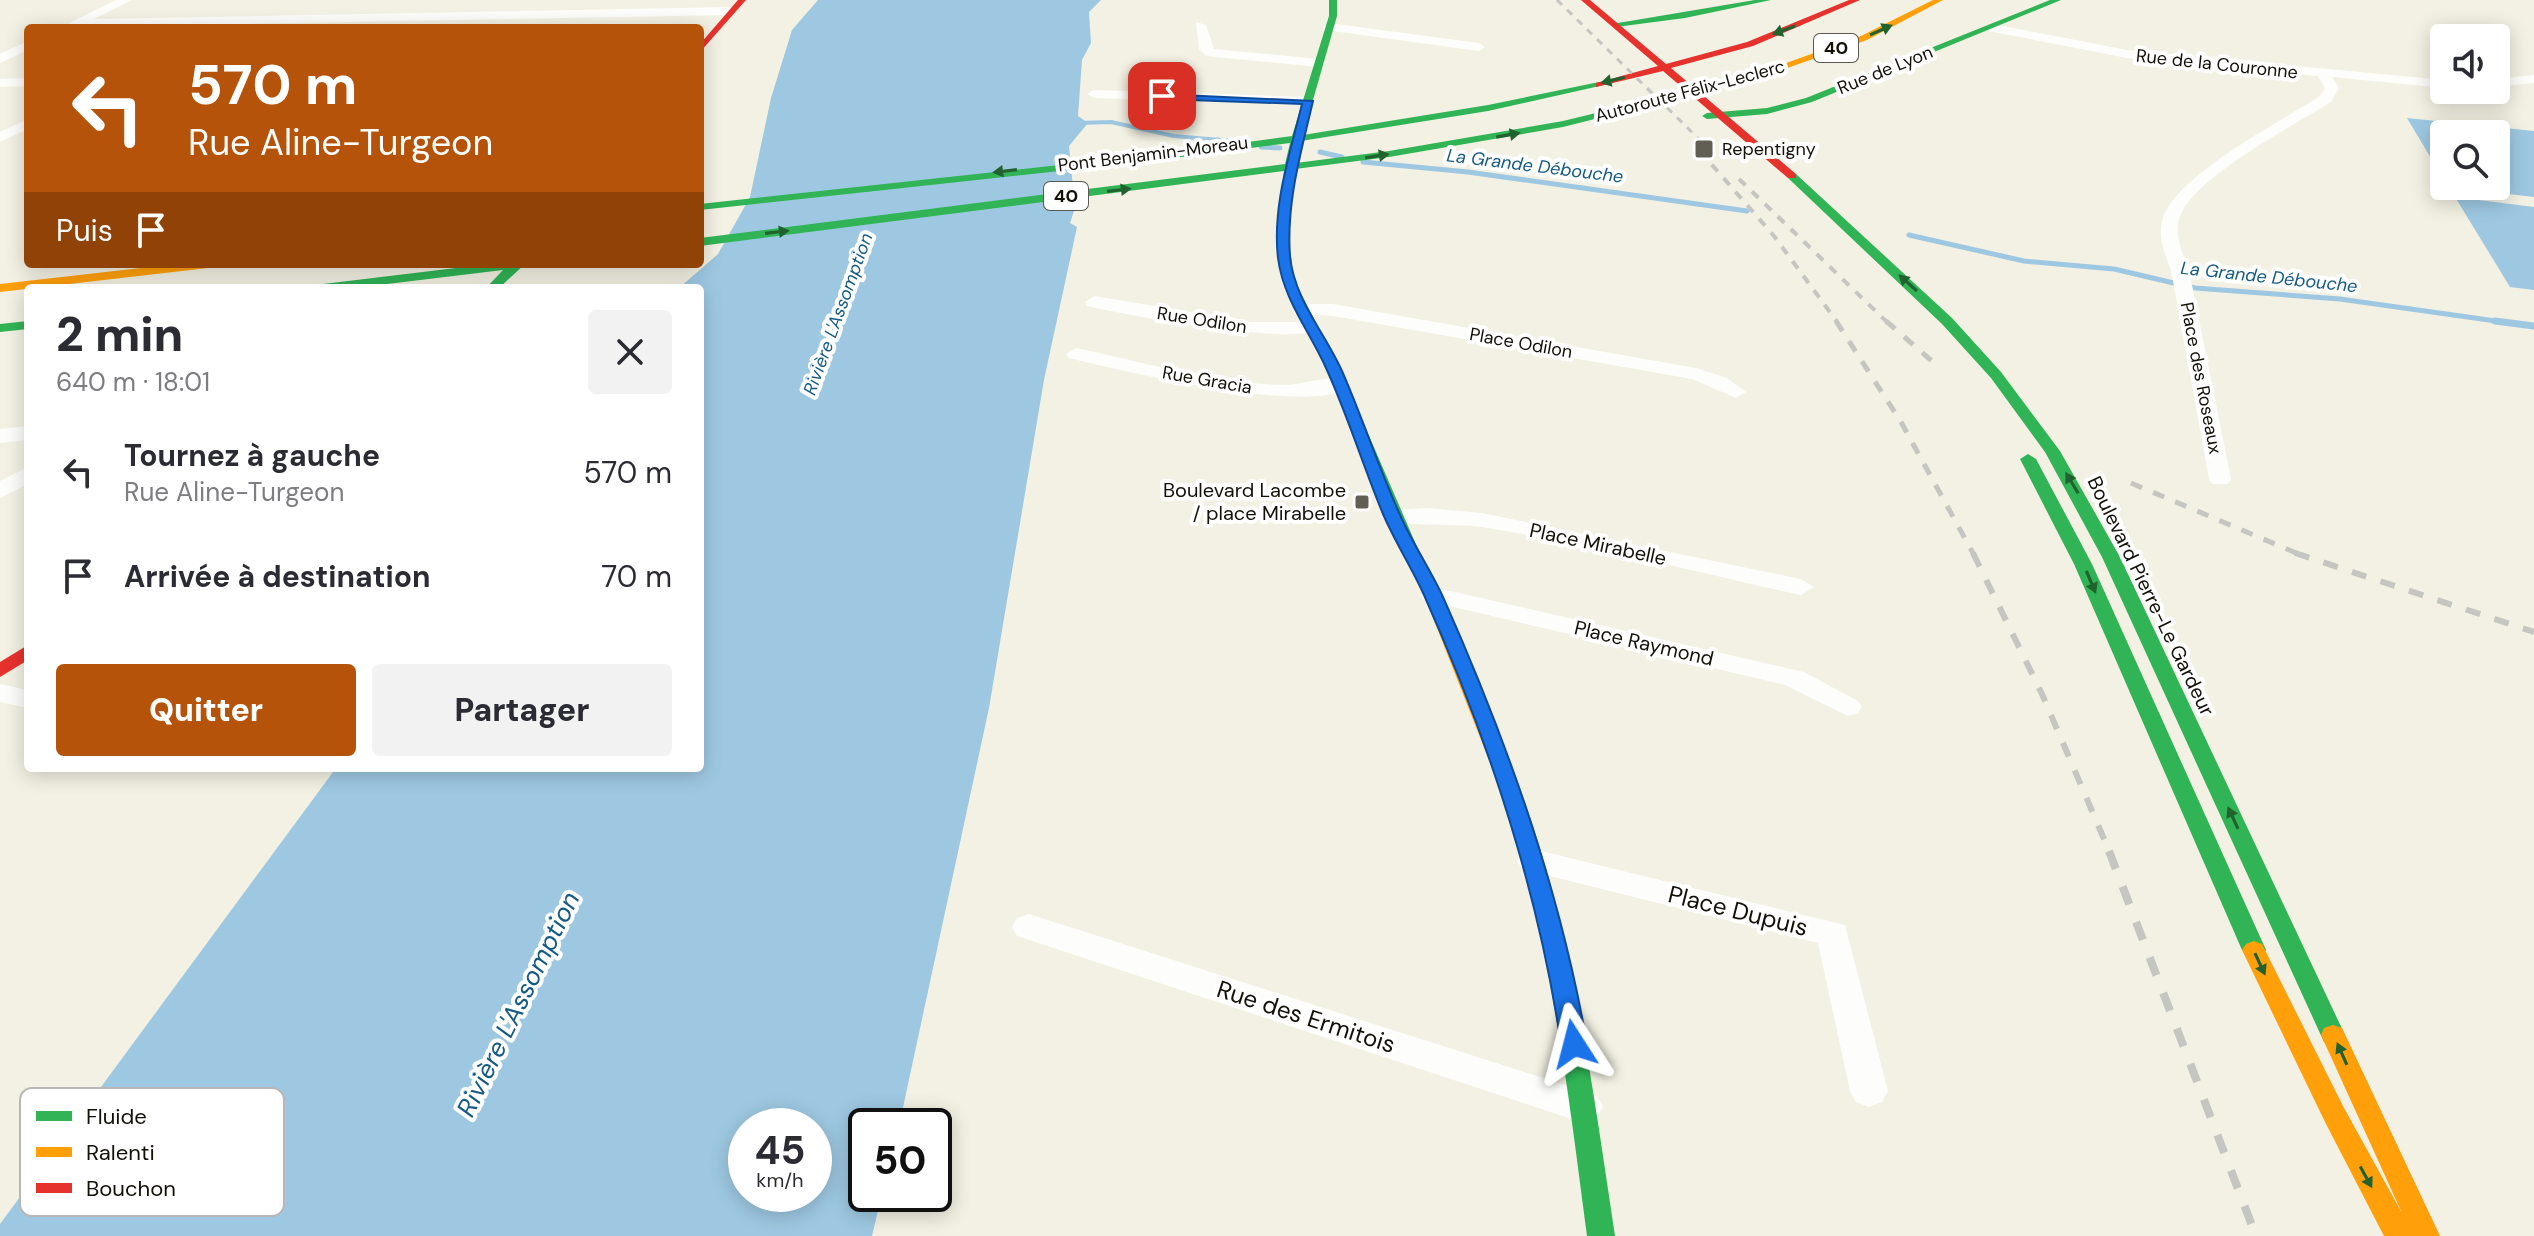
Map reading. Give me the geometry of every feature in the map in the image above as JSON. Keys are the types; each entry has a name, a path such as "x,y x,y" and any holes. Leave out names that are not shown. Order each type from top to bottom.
{"main road":[{"path":"1333,0 1329,27 1288,178 1284,212 1285,262 1306,319 1340,385 1393,517 1433,595 1522,818 1564,982 1601,1236"},
{"name":"Boulevard Pierre-Le Gardeur","path":"1585,0 1616,24 1714,116 1916,314 1970,376"},
{"path":"1616,24 1685,16 1767,0"},
{"name":"Autoroute Félix-Leclerc","path":"1415,119 1582,87 1698,58 1783,31 1856,0"},
{"name":"Autoroute Félix-Leclerc","path":"1431,148 1615,112 1728,84 1853,42 1939,0"},
{"name":"Rue de Lyon","path":"1714,116 1800,103 2057,0"},
{"path":"704,43 737,6"},
{"path":"1783,168 1778,132 1799,115 1800,103"},
{"name":"Boulevard Pierre-Le Gardeur","path":"1714,116 1783,168 1966,340 2012,396 2072,483 2139,616 2426,1236"},
{"name":"Pont Benjamin-Moreau","path":"704,207 1242,144 1415,119"},
{"name":"Pont Benjamin-Moreau","path":"704,241 1431,148"},
{"path":"34,284 173,268"},
{"path":"355,284 485,268"},
{"path":"496,284 513,268"},
{"path":"0,288 24,285"},
{"path":"0,328 24,325"},
{"path":"2016,440 2075,547 2227,894 2333,1118 2399,1236"},
{"path":"0,671 24,654"}],"street":[{"path":"74,24 126,0"},
{"path":"485,16 504,0"},
{"path":"605,14 620,0"},
{"path":"349,24 376,6"},
{"path":"128,24 605,14 737,6"},
{"path":"209,24 242,7"},
{"path":"1200,25 1205,49 1211,53 1319,63"},
{"path":"1329,27 1457,41 1479,47"},
{"name":"Rue de la Couronne","path":"1993,28 2114,53 2430,83"},
{"path":"0,59 24,47"},
{"path":"1153,73 1162,96"},
{"name":"Place des Roseaux","path":"2220,479 2180,270 2170,242 2169,223 2181,199 2197,182 2326,99 2332,88 2324,75"},
{"path":"2510,82 2534,79"},
{"path":"0,83 24,82"},
{"path":"1094,94 1308,101"},
{"path":"0,138 24,125"},
{"name":"Rue Odilon","path":"1094,302 1251,328 1306,319"},
{"name":"Place Odilon","path":"1306,319 1333,310 1696,374 1720,382 1736,392"},
{"name":"Rue Gracia","path":"1076,354 1236,387 1286,391 1340,385"},
{"path":"0,436 24,433"},
{"path":"0,491 24,476"},
{"name":"Place Mirabelle","path":"1393,517 1427,515 1482,520 1801,587"},
{"name":"Place Raymond","path":"1433,595 1794,678 1848,707"},
{"path":"0,693 24,698"},
{"name":"Place Dupuis","path":"1533,861 1833,934 1869,1091"},
{"name":"Rue des Ermitois","path":"1029,927 1584,1107"}],"water":[{"name":"Rivière L'Assomption","path":"818,0 1101,0 1089,12 1091,43 1082,60 1078,116 1088,123 1069,146 1075,208 1070,223 1077,227 1044,380 989,708 903,1108 848,1108 848,1212 878,1212 872,1236 0,1236 0,1224 20,1197 20,1216 284,1216 284,1088 100,1088 333,772 704,772 704,284 684,284 718,254 750,197 771,98 792,30"},
{"path":"2407,118 2430,120 2430,157"},
{"path":"2510,129 2534,131 2534,197 2510,194"},
{"path":"2457,200 2534,207 2534,290 2510,287"}],"waterway":[{"name":"La Grande Débouche","path":"1079,123 1111,122 1174,136 1231,141 1217,140"},
{"name":"La Grande Débouche","path":"1261,147 1280,148"},
{"name":"La Grande Débouche","path":"1320,152 1342,157"},
{"name":"La Grande Débouche","path":"1363,162 1468,172 1747,211"},
{"name":"La Grande Débouche","path":"1909,235 2024,261 2114,269 2195,288 2340,299 2504,322"},
{"name":"La Grande Débouche","path":"2495,321 2504,322"},
{"name":"La Grande Débouche","path":"2504,322 2534,326"},
{"name":"La Grande Débouche","path":"2504,322 2510,323"}],"railway":[{"path":"1557,0 1702,142"},
{"path":"1702,142 1708,148"},
{"path":"1700,151 1774,236 1838,323"},
{"path":"1739,179 1888,323"},
{"path":"1836,321 1901,422 1974,555"},
{"path":"1886,321 1940,368"},
{"path":"2131,483 2301,555"},
{"path":"2295,553 2301,555"},
{"path":"1974,555 2042,694 2110,853"},
{"path":"2301,555 2534,632"},
{"path":"2109,851 2256,1236"}],"traffic: fast":[{"path":"1333,0 1333,16 1289,172 1282,236 1285,266 1293,294 1334,371 1413,556"},
{"path":"1616,24 1685,16 1767,0"},
{"path":"1707,116 1767,111 1809,100 2057,0"},
{"path":"704,241 1389,154 1563,124 1744,80"},
{"path":"704,207 1264,144 1488,108 1599,85"},
{"path":"1792,176 1947,321 1996,375 2052,451 2111,557 2333,1035"},
{"path":"356,284 486,268"},
{"path":"496,284 511,268"},
{"path":"0,328 24,325"},
{"path":"2028,459 2083,564 2254,950"},
{"path":"1510,788 1545,896 1558,952 1601,1236"}],"traffic: slow":[{"path":"1744,80 1864,38 1939,0"},
{"path":"35,284 173,268"},
{"path":"0,288 24,285"},
{"path":"1413,556 1433,595 1510,788"},
{"path":"2254,950 2335,1116 2399,1236"},
{"path":"2333,1035 2426,1236"}],"traffic: jam":[{"path":"704,44 742,0"},
{"path":"1585,0 1792,176"},
{"path":"1599,85 1750,44 1856,0"},
{"path":"0,671 24,654"}],"place":[{"name":"Repentigny","path":"1704,149"},
{"name":"Boulevard Lacombe / place Mirabelle","path":"1362,502"}],"route":[{"path":"1162,96 1308,101 1284,212 1284,257 1288,277 1297,301 1333,368 1393,517 1433,595 1522,818 1564,982 1574,1044"}]}
